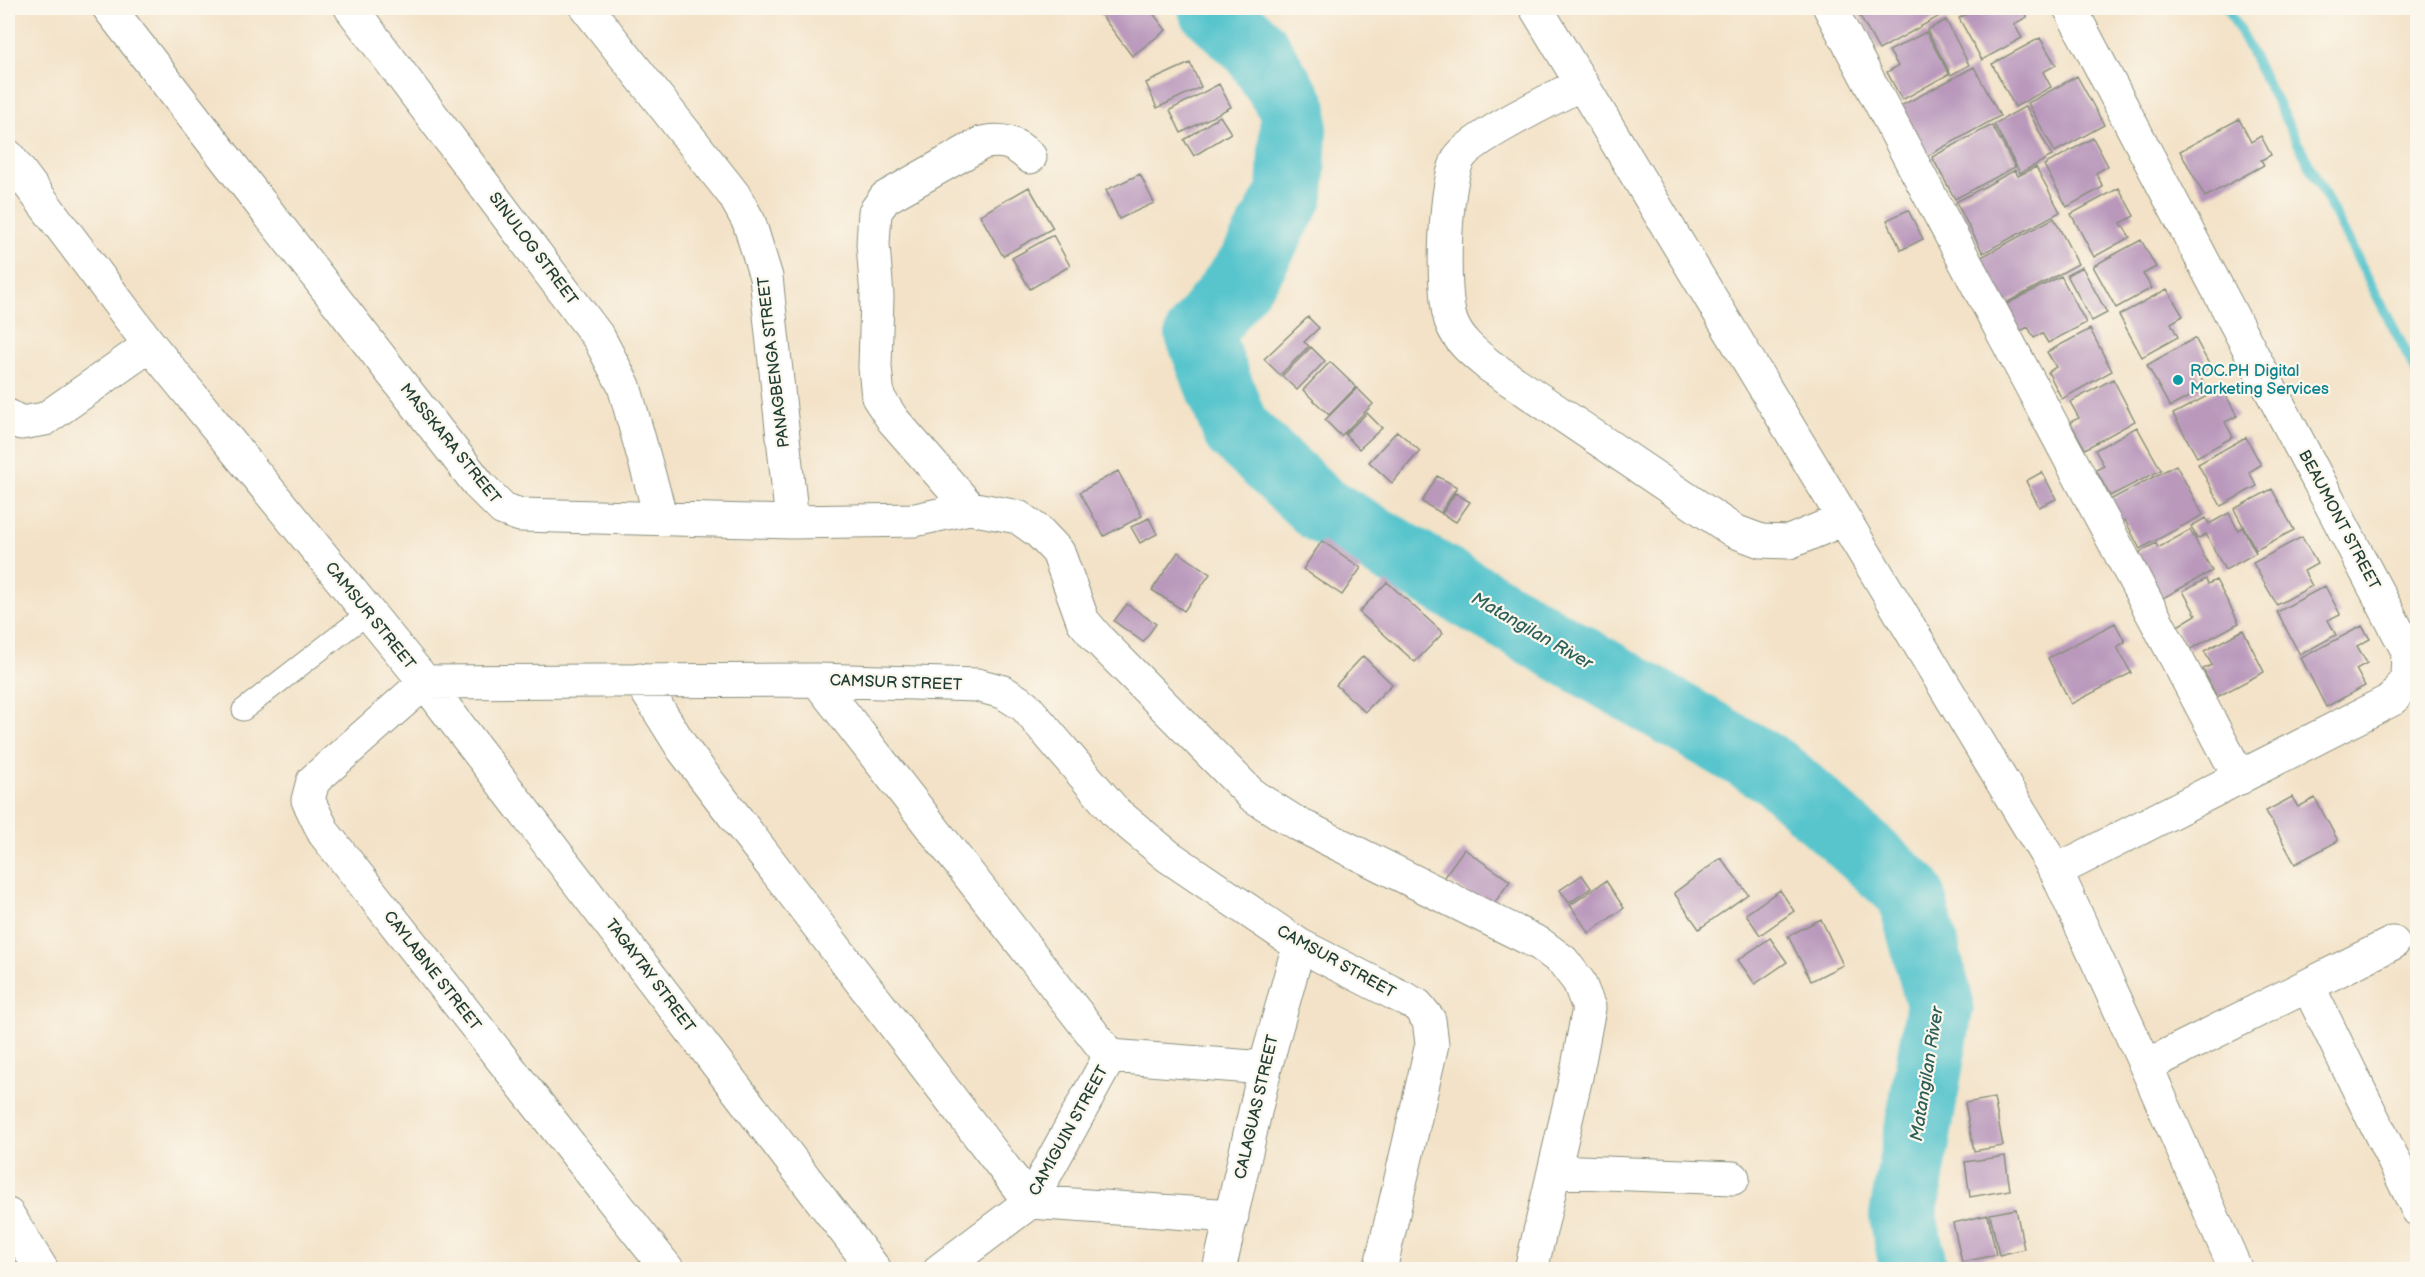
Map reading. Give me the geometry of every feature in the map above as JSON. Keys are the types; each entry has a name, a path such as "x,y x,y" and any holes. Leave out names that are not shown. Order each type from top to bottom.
{"street":[{"name":"MASSKARA STREET","path":"109,8 472,477 502,509 520,515 792,522 915,520 970,508"},
{"name":"SINULOG STREET","path":"351,8 599,338 624,386 661,518"},
{"name":"PANAGBENGA STREET","path":"587,8 735,195 749,222 766,278 792,522"},
{"path":"1536,8 2056,871 2146,1066 2234,1269"},
{"path":"1830,8 2240,778"},
{"name":"BEAUMONT STREET","path":"2056,871 2393,699 2407,678 2408,651 2070,8"},
{"path":"1581,84 1480,139 1460,157 1450,187 1446,297 1452,323 1467,348 1490,366 1734,531 1761,541 1789,542 1844,519"},
{"path":"1030,157 1016,144 996,140 982,143 885,198 874,212 873,244 877,296 875,367 878,397 893,420 970,508 1018,517 1039,532 1058,552 1083,621 1253,796 1296,823 1540,944 1563,961 1579,982 1588,1008 1576,1077 1531,1269"},
{"name":"CAMSUR STREET","path":"8,156 150,345 425,682 817,680 977,685 1003,692 1025,706 1116,813 1168,856 1299,945 1417,1005 1429,1020 1432,1044 1380,1269"},
{"path":"8,416 21,423 45,419 150,345"},
{"path":"640,680 682,749 1030,1202 1232,1216"},
{"path":"817,680 1110,1056 1265,1068"},
{"name":"CAYLABNE STREET","path":"425,682 313,781 308,800 324,833 668,1269"},
{"name":"TAGAYTAY STREET","path":"425,682 874,1269"},
{"path":"2146,1066 2393,943"},
{"name":"CALAGUAS STREET","path":"1219,1269 1265,1068 1299,945"},
{"path":"2307,986 2418,1210"},
{"name":"CAMIGUIN STREET","path":"940,1269 1030,1202 1110,1056"},
{"path":"1554,1171 1733,1178"},
{"path":"8,1215 42,1269"}],"lane":[{"path":"243,710 368,612"}],"building":[{"path":"1096,8 1149,8 1166,30 1132,56"},
{"path":"1942,8 1945,13 1879,50 1856,9"},
{"path":"1978,8 2021,8 2027,17 2014,24 2022,38 1982,60 1959,18"},
{"path":"1946,20 1969,65 1951,75 1927,30"},
{"path":"1926,32 1949,74 1902,100 1887,72 1898,66 1889,51"},
{"path":"2040,38 2056,65 2043,72 2051,87 2015,107 1992,64"},
{"path":"1190,63 1201,87 1157,108 1146,83"},
{"path":"1974,67 2000,116 1922,159 1895,109"},
{"path":"2077,76 2104,125 2055,152 2028,103"},
{"path":"1219,84 1231,107 1181,133 1170,110"},
{"path":"2026,106 2052,156 2020,173 1994,124"},
{"path":"1220,116 1231,133 1194,156 1184,140"},
{"path":"2239,119 2251,142 2261,136 2271,155 2261,160 2264,165 2205,197 2180,151"},
{"path":"1992,125 2015,167 1955,199 1932,157"},
{"path":"2093,138 2108,166 2096,173 2103,187 2067,207 2044,165"},
{"path":"2036,167 2060,212 1983,253 1956,202 2015,170 2018,176"},
{"path":"1140,174 1154,203 1119,219 1106,190"},
{"path":"1029,187 1053,228 1003,256 980,215"},
{"path":"2119,188 2134,216 2121,223 2130,237 2094,257 2071,214"},
{"path":"1908,210 1923,239 1901,250 1887,220"},
{"path":"2054,218 2078,264 1997,308 1972,262"},
{"path":"1053,235 1070,266 1030,289 1012,258"},
{"path":"2141,240 2156,267 2143,274 2152,288 2116,308 2093,266"},
{"path":"2082,267 2107,313 2092,321 2067,275"},
{"path":"2061,276 2086,323 2048,343 2042,333 2034,338 2028,327 2015,334 2001,307"},
{"path":"2167,289 2183,316 2171,323 2178,337 2142,357 2119,315"},
{"path":"1308,317 1319,328 1304,342 1309,346 1280,375 1264,359"},
{"path":"2090,329 2112,371 2062,399 2048,372 2056,367 2047,352"},
{"name":"ROC.PH Digital Marketing Services","path":"2195,338 2210,366 2198,373 2206,388 2170,407 2147,365"},
{"path":"1311,347 1325,361 1297,390 1282,376"},
{"path":"1330,362 1356,387 1329,415 1303,390"},
{"path":"2113,379 2135,421 2085,449 2070,422 2079,418 2070,402"},
{"path":"1357,388 1373,404 1341,436 1325,420"},
{"path":"2222,388 2237,416 2225,422 2233,437 2197,457 2173,414"},
{"path":"1367,413 1382,428 1359,449 1345,434"},
{"path":"2137,427 2161,470 2110,496 2096,470 2104,466 2095,450"},
{"path":"1397,431 1420,451 1392,483 1369,462"},
{"path":"2246,437 2261,465 2249,472 2257,486 2221,506 2198,464"},
{"path":"2176,465 2203,515 2140,549 2125,520 2116,525 2104,503"},
{"path":"1118,471 1142,516 1104,536 1080,492"},
{"path":"2042,472 2056,499 2039,507 2026,481"},
{"path":"1437,476 1457,487 1441,513 1422,502"},
{"path":"2272,489 2294,530 2256,550 2234,509"},
{"path":"1455,493 1470,502 1456,522 1442,514"},
{"path":"2229,513 2238,530 2242,527 2256,553 2225,570 2206,534 2197,539 2191,526 2206,518 2209,524"},
{"path":"1149,518 1157,534 1140,543 1131,527"},
{"path":"2190,530 2212,571 2163,598 2148,571 2133,556 2156,543 2158,548"},
{"path":"2302,537 2317,564 2304,571 2312,586 2277,605 2253,563"},
{"path":"1322,541 1361,568 1342,595 1303,569"},
{"path":"1178,552 1210,574 1184,611 1152,590"},
{"path":"2206,579 2208,584 2216,580 2239,623 2189,650 2176,627 2196,615 2183,591"},
{"path":"1387,582 1443,633 1415,662 1359,612"},
{"path":"2325,586 2340,614 2328,620 2336,635 2300,655 2277,612"},
{"path":"1127,604 1156,624 1143,642 1114,621"},
{"path":"2115,623 2125,642 2117,647 2131,673 2071,704 2048,658"},
{"path":"2362,626 2370,639 2357,646 2367,663 2356,669 2365,686 2326,707 2301,658"},
{"path":"2243,630 2264,672 2217,697 2203,669 2212,665 2204,651"},
{"path":"1363,656 1392,684 1365,712 1336,685"},
{"path":"2292,797 2298,807 2315,798 2338,841 2295,864 2266,811"},
{"path":"1464,849 1510,881 1490,909 1444,877"},
{"path":"1721,858 1748,894 1699,929 1674,893"},
{"path":"1582,875 1591,888 1569,903 1560,890"},
{"path":"1606,881 1624,908 1589,933 1570,905"},
{"path":"1780,890 1794,911 1760,935 1746,914"},
{"path":"1821,919 1843,965 1811,981 1788,936"},
{"path":"1770,938 1787,962 1755,984 1738,960"},
{"path":"1994,1098 2003,1146 1974,1151 1965,1103"},
{"path":"2005,1156 2010,1190 1970,1197 1965,1162"},
{"path":"2016,1209 2024,1249 1999,1255 1990,1214"},
{"path":"1988,1215 1996,1255 1962,1262 1953,1223"}],"waterway":[{"name":"Matangilan River","path":"1212,8 1256,49 1294,110 1290,194 1251,266 1199,334 1236,430 1321,509 1777,773 1910,892 1940,1004 1903,1216 1914,1270"},
{"path":"2228,8 2418,375"}],"place":[{"name":"ROC.PH Digital Marketing Services","path":"2178,380"}]}
